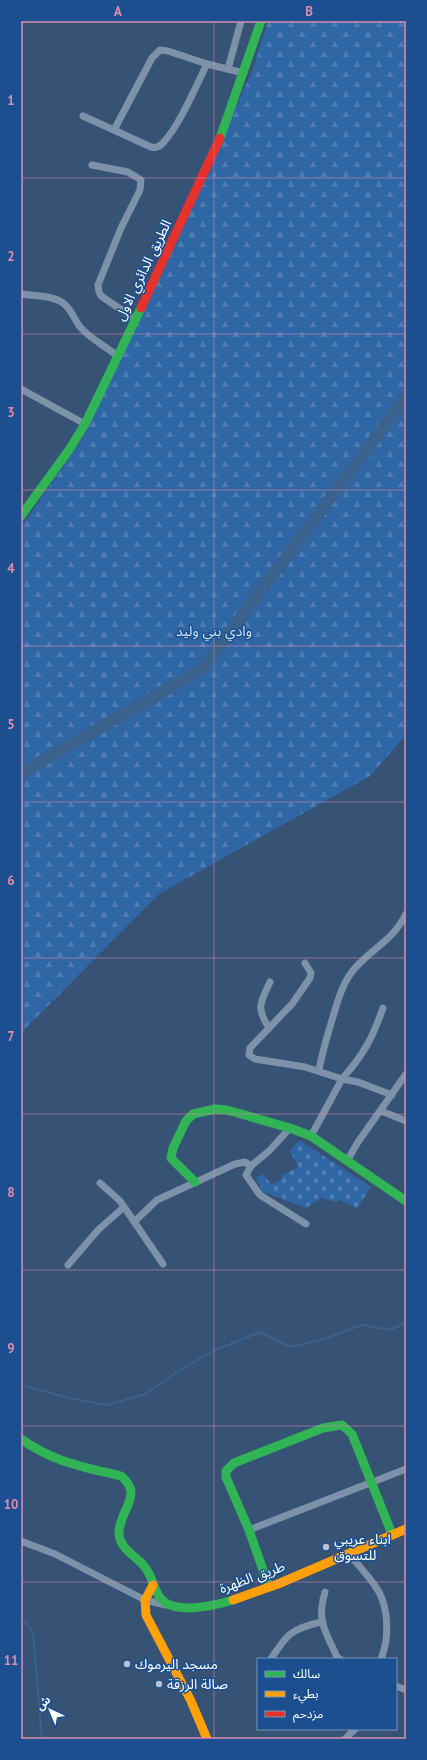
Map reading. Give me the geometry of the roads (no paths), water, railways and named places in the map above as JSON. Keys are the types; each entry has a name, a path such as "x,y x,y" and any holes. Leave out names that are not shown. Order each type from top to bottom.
{"main road":[{"name":"الطريق الدائري الاول","path":"21,516 69,450 85,424 118,356 204,175 224,129 261,21"},
{"path":"195,1182 174,1162 171,1153 186,1121 193,1114 209,1110 227,1110 290,1128 311,1136 406,1201"},
{"path":"269,1587 226,1477 226,1471 234,1463 323,1428 342,1425 352,1434 392,1534"},
{"path":"21,1439 34,1448 59,1461 80,1468 121,1476 126,1480 131,1489 131,1496 120,1525 120,1538 127,1551 145,1568 158,1594 168,1605"},
{"name":"طريق الظهرة","path":"168,1605 183,1608 215,1605 237,1600 392,1534 405,1530"},
{"path":"153,1585 145,1600 144,1605 146,1615 191,1702 207,1739"}],"street":[{"path":"228,69 242,21"},
{"path":"114,130 152,58 160,50 168,51 206,64 244,73"},
{"path":"83,116 155,148 162,144 177,123 206,64"},
{"path":"92,165 128,172 141,180 140,190 121,228 98,285 101,296 135,319"},
{"path":"21,294 46,297 63,303 71,310 82,330 118,356"},
{"path":"21,389 85,424"},
{"path":"319,1070 323,1050 341,990 354,969 367,955 392,935 406,914"},
{"path":"305,963 311,973 310,978 292,1004 250,1048 249,1052 252,1058 319,1070 342,1079 358,1082 392,1095"},
{"path":"269,1028 260,1012 262,998 270,982"},
{"path":"311,1136 342,1079 362,1055 372,1038 383,1008"},
{"path":"347,1161 358,1142 406,1074"},
{"path":"381,1111 406,1121"},
{"path":"290,1128 269,1151 251,1166 246,1175 260,1195 306,1224"},
{"path":"134,1222 157,1200 241,1162 245,1162 251,1166"},
{"path":"100,1183 124,1207 163,1264"},
{"path":"68,1266 98,1230 124,1207"},
{"path":"248,1530 406,1469"},
{"path":"21,1541 55,1554 145,1600 168,1605"},
{"path":"348,1553 379,1592 383,1601 387,1643 380,1658"},
{"path":"325,1592 321,1604 321,1622 338,1658"},
{"path":"272,1658 282,1641 293,1631 321,1622"},
{"path":"345,1739 354,1730"}],"waterway":[{"name":"وادي بني وليد","path":"21,773 202,669 406,397"},
{"path":"21,1385 73,1399 107,1405 145,1394 177,1372 213,1351 260,1332 290,1347 324,1339 362,1325 390,1330 406,1323"},
{"path":"21,1617 33,1632 42,1739"}],"place":[{"name":"ابناء عريبي للتسوق","path":"326,1547"},
{"name":"مسجد اليرموك","path":"127,1664"},
{"name":"صالة الرزقة","path":"159,1684"}]}
